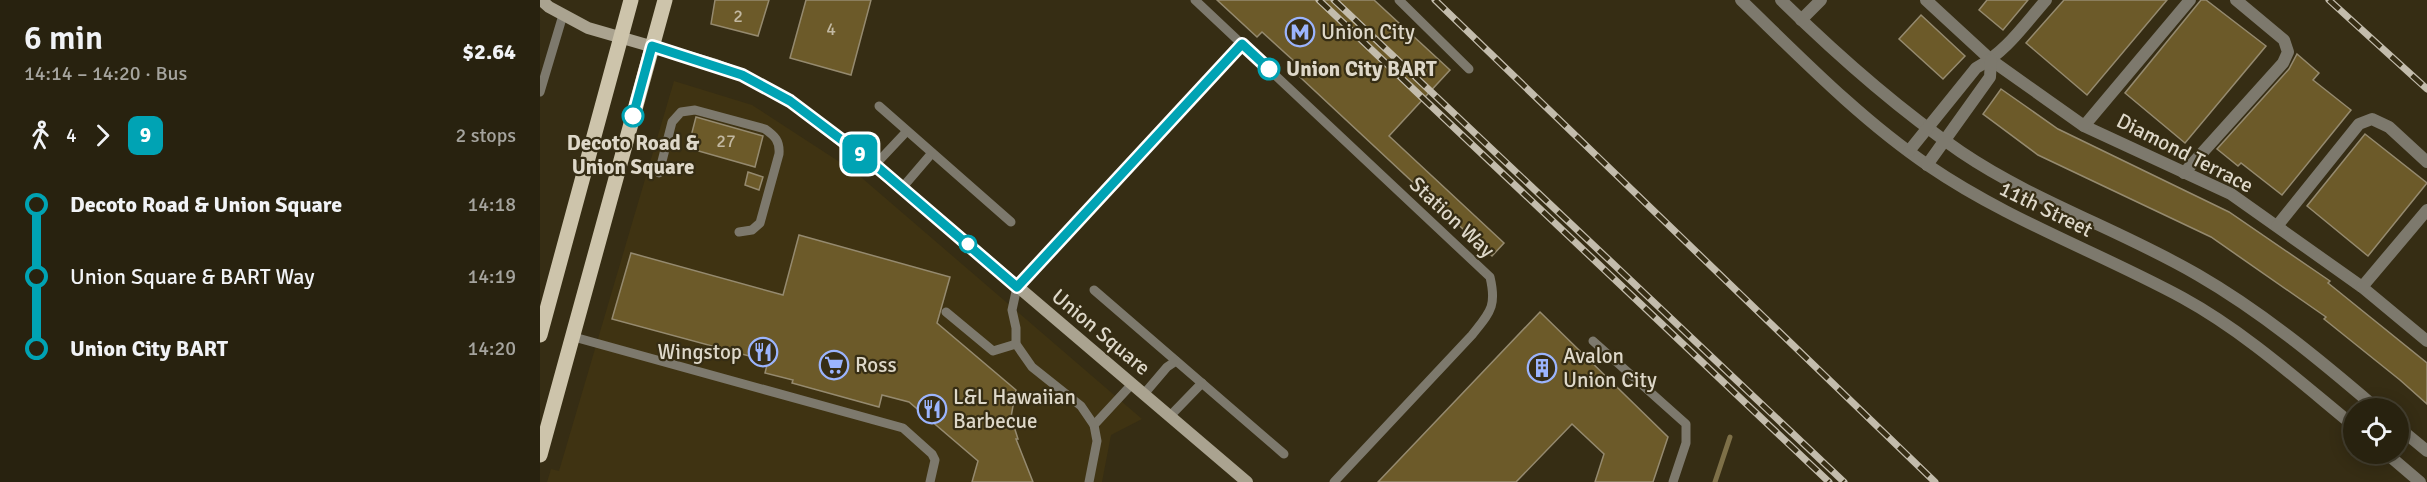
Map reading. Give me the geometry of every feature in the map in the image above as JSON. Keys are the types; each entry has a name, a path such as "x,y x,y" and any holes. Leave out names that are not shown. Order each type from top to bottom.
{"main road":[{"path":"540,335 632,0"},
{"path":"540,455 665,0"}],"street":[{"name":"Union Square","path":"541,0 588,28 716,65 770,88 809,113 875,165 1247,482"},
{"name":"11th Street","path":"1741,0 1847,100 1927,165 1979,198 2184,299 2247,338 2343,417"},
{"name":"11th Street","path":"1781,0 1847,62 1960,152 2020,187 2198,275 2262,317 2363,398"},
{"path":"1802,20 1821,0"},
{"name":"Diamond Terrace","path":"1926,0 1991,60 2085,126 2231,194 2362,286 2427,341"},
{"path":"1909,151 1976,68 1991,60 2010,43 2046,0"},
{"path":"2085,126 2190,0"},
{"path":"2184,173 2283,63 2288,52 2284,40 2236,0"},
{"path":"1927,165 1990,78 1991,60"},
{"path":"2277,226 2359,124 2372,119 2389,127 2427,162"},
{"path":"2362,286 2427,210"},
{"path":"2409,436 2427,451"},
{"path":"2399,464 2420,482"}],"lane":[{"name":"Station Way","path":"1195,0 1490,277 1494,296 1489,314 1334,482"},
{"path":"1399,0 1469,69"},
{"path":"540,92 563,15"},
{"path":"1089,482 1097,441 1094,425 1081,406 1032,368 1016,344 1016,328 1012,310 1017,287 1242,44"},
{"path":"879,106 1011,222"},
{"path":"659,173 660,162 672,123 681,112 695,110 765,129 772,133 780,146 779,154 760,223 752,230 739,232"},
{"path":"875,165 907,131"},
{"path":"902,188 932,153"},
{"path":"1094,290 1284,454"},
{"path":"946,312 993,351 1016,344"},
{"path":"574,336 903,428 932,454 935,460 930,482"},
{"path":"1593,341 1686,424 1686,442 1673,482"},
{"path":"1144,394 1167,367 1176,361"},
{"path":"1170,416 1202,383"},
{"path":"1094,425 1132,384"}],"shaded area":[{"path":"674,81 752,105 855,172 1142,419 1111,435 1102,482 547,482 551,469 559,471"}],"building":[{"path":"715,0 769,0 758,36 711,24"},
{"path":"806,0 871,0 851,75 790,58"},
{"path":"1217,0 1374,0 1450,70 1389,136 1504,243 1492,256 1300,77 1306,72 1262,32 1257,37"},
{"path":"1987,0 2028,0 2003,30 1979,10"},
{"path":"2064,0 2167,0 2087,95 2026,43"},
{"path":"2201,0 2206,0 2266,46 2185,143 2125,93"},
{"path":"1921,15 1965,56 1943,79 1899,39"},
{"path":"2297,54 2319,73 2313,80 2351,110 2282,195 2241,163 2238,166 2217,149 2289,69"},
{"path":"2001,89 2058,129 2229,212 2330,281 2328,283 2427,363 2427,404 2324,319 2326,317 2211,237 2038,155 1983,114"},
{"path":"696,117 763,136 755,167 688,148"},
{"path":"2365,134 2427,183 2368,256 2307,206"},
{"path":"748,172 763,177 759,190 745,185"},
{"path":"799,235 950,277 937,323 1016,390 1011,417 1018,439 1016,439 1033,482 972,482 978,461 909,402 882,395 879,407 792,383 793,380 765,373 768,361 612,319 631,253 783,295"},
{"name":"Avalon Union City","path":"1540,312 1668,437 1653,482 1595,482 1604,454 1572,424 1516,482 1378,482"}],"waterway":[{"path":"1715,482 1730,437"}],"railway":[{"path":"1319,0 1829,482"},
{"path":"1334,0 1844,482"},
{"path":"1435,0 1935,482"},
{"path":"2329,0 2427,89"}],"bus line":[{"name":"9","path":"633,116 652,46 742,75 770,88 809,113 875,165 1017,287 1242,44 1269,69"}],"place":[{"name":"Union City","path":"1300,32"},
{"name":"Union City BART","path":"1269,69"},
{"name":"Decoto Road & Union Square","path":"633,116"},
{"name":"Wingstop","path":"763,352"},
{"name":"Ross","path":"834,365"},
{"name":"Avalon Union City","path":"1542,368"},
{"name":"L&L Hawaiian Barbecue","path":"932,409"}]}
